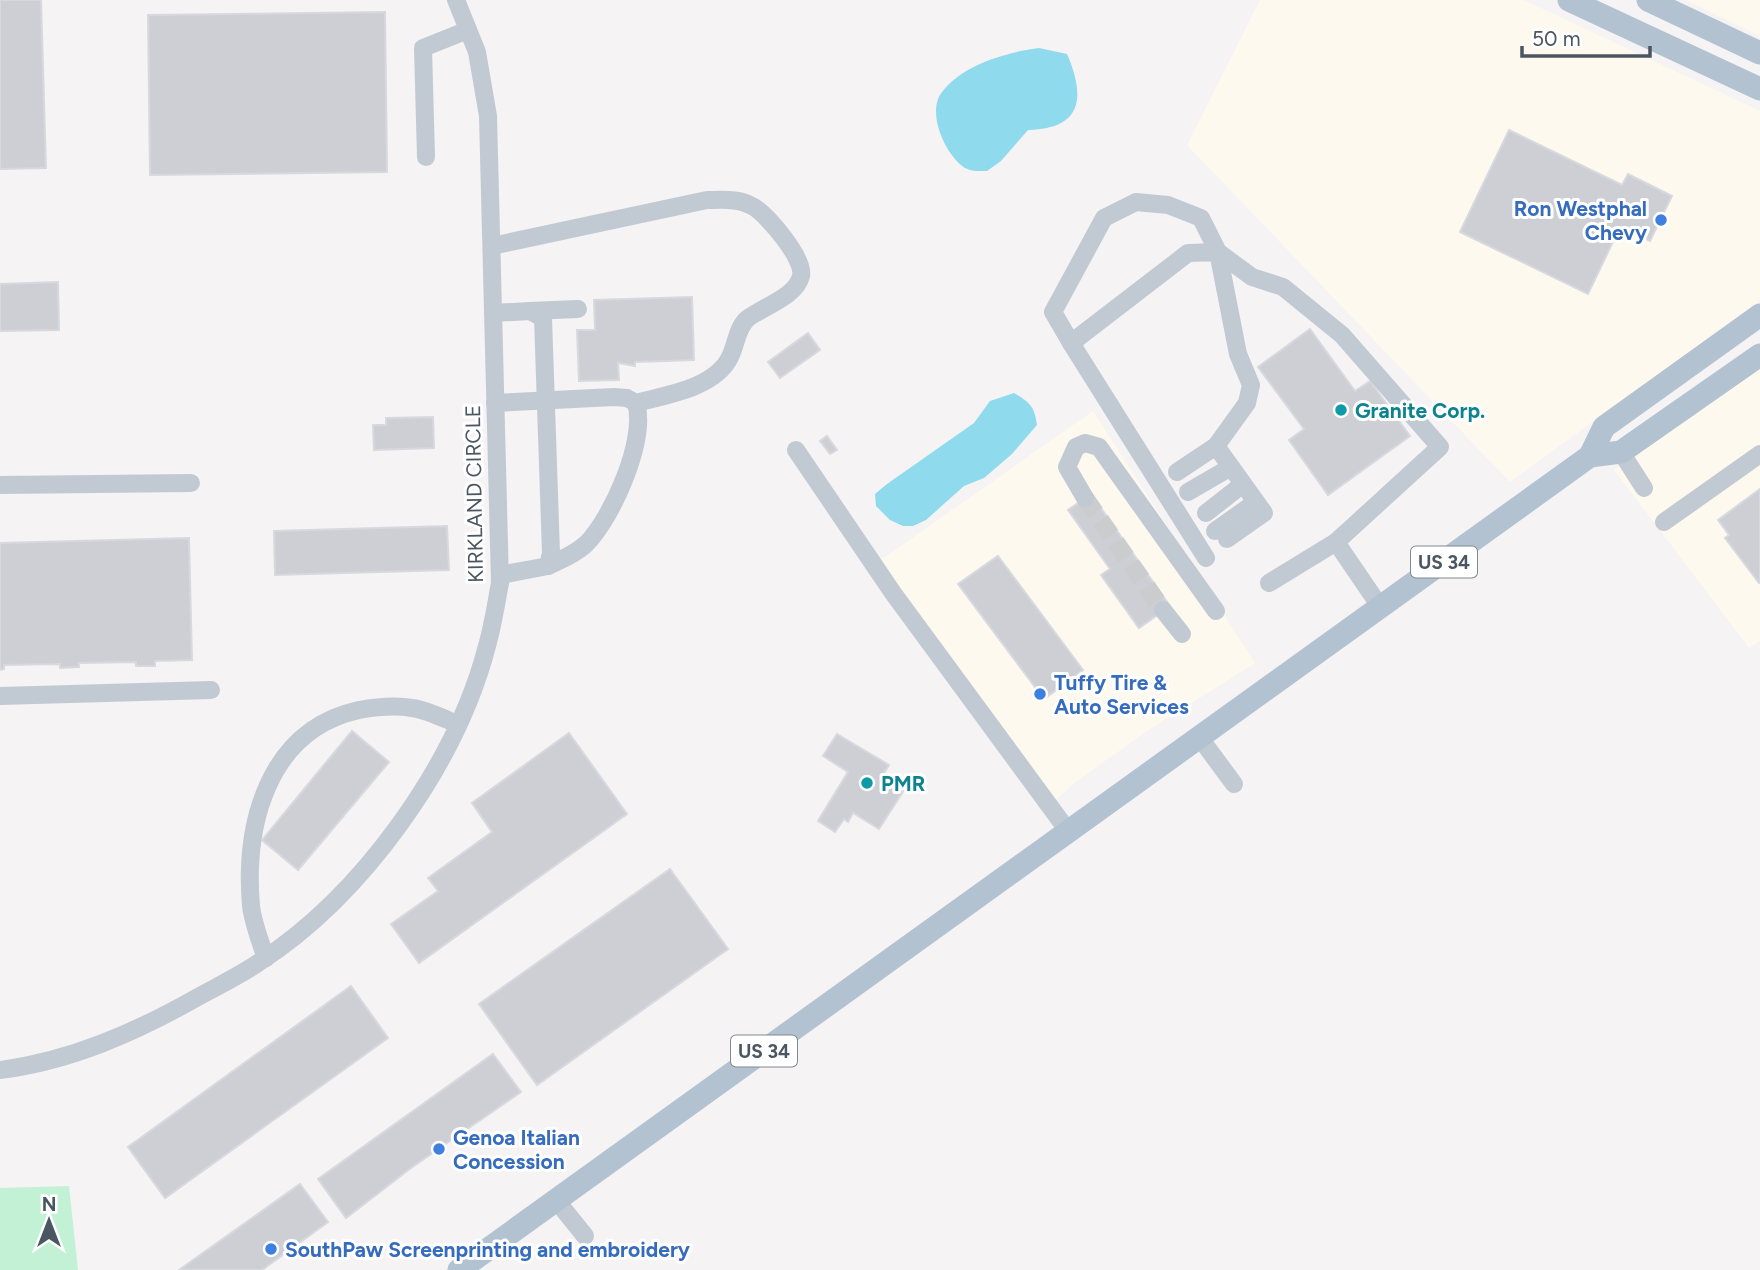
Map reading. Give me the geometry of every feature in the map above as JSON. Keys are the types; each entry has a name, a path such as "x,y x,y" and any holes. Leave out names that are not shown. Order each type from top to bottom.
{"main road":[{"path":"1569,0 1760,89"},
{"path":"1648,0 1760,53"},
{"name":"US 34","path":"459,1270 1590,456 1604,427 1760,316"},
{"name":"US 34","path":"1590,456 1621,452 1760,355"}],"street":[{"name":"KIRKLAND CIRCLE","path":"0,1070 96,1048 179,1008 265,958 332,904 381,850 423,792 457,724 487,647 499,575 488,116 477,52 456,0"},
{"path":"426,157 423,48 468,30"},
{"path":"492,246 707,200 734,200 754,207 775,226 800,265 802,275 798,283 785,295 742,323 728,361 712,376 683,391 636,403"},
{"path":"1177,472 1216,446 1247,403 1251,386 1238,354 1218,252 1201,218 1168,205 1136,202 1104,218 1053,313 1206,558"},
{"path":"1072,343 1188,253 1218,252 1252,277 1283,287 1342,335 1440,447 1336,542 1269,583"},
{"path":"493,313 578,309"},
{"path":"530,311 543,318 545,333 549,560"},
{"path":"495,403 614,397 628,398 636,403 639,412 633,452 612,506 584,546 499,575"},
{"path":"1085,498 1067,467 1076,447 1084,443 1099,447 1216,611"},
{"path":"1216,446 1264,513 1221,535"},
{"path":"796,450 893,593 1068,831"},
{"path":"1621,452 1644,488"},
{"path":"1664,522 1760,454"},
{"path":"1188,492 1231,467"},
{"path":"0,485 191,483"},
{"path":"1206,513 1243,484"},
{"path":"1336,542 1381,608"},
{"path":"1163,610 1182,634"},
{"path":"0,696 211,690"},
{"path":"265,958 251,908 253,836 267,788 286,752 314,727 342,714 376,706 415,708 457,724"},
{"path":"1200,738 1234,784"},
{"path":"556,1200 584,1236"}],"shaded area":[{"path":"1260,0 1524,0 1760,111 1760,300 1510,482 1187,145"},
{"path":"1686,0 1760,0 1760,36 1756,34"},
{"path":"1760,367 1760,641 1749,648 1614,470"},
{"path":"1093,411 1255,663 1147,731 1073,784 1047,809 868,569"}],"green space":[{"path":"69,1186 78,1270 0,1270 0,1188"}],"water":[{"path":"1039,48 1067,54 1077,84 1075,108 1060,124 1028,130 1001,161 987,171 965,168 951,153 940,133 936,110 942,92 961,74 986,61"},
{"path":"1014,393 1031,406 1037,425 1012,454 984,478 964,486 926,520 913,526 903,526 890,520 876,506 875,494 887,484 974,423 990,401"}],"building":[{"path":"0,0 41,0 46,168 0,169"},
{"path":"385,12 387,172 150,175 148,15"},
{"path":"1509,130 1622,185 1628,174 1672,196 1650,241 1620,227 1588,294 1460,232"},
{"path":"58,282 59,330 0,331 0,284"},
{"path":"692,297 694,360 635,362 635,366 618,363 619,380 579,381 577,330 595,330 594,300"},
{"name":"Granite Corp.","path":"1310,329 1355,391 1370,381 1410,436 1328,495 1289,440 1304,429 1258,367"},
{"path":"808,333 820,350 780,378 768,362"},
{"path":"433,417 434,448 374,450 373,425 386,425 386,418"},
{"path":"827,436 837,450 830,454 820,441"},
{"path":"1760,489 1759,583 1725,538 1729,535 1718,520"},
{"path":"1091,494 1170,606 1139,628 1101,575 1110,569 1068,510"},
{"path":"447,526 449,570 275,575 274,531"},
{"path":"189,538 192,660 155,661 155,666 136,666 136,662 79,663 79,667 60,668 60,664 4,665 4,669 0,670 0,543"},
{"path":"998,556 1083,670 1044,699 958,584"},
{"path":"352,731 389,762 298,870 262,840"},
{"path":"569,733 627,814 419,963 391,924 438,891 428,878 492,832 472,803"},
{"name":"PMR","path":"837,734 889,765 882,776 904,790 879,829 853,813 848,822 844,819 835,832 818,821 848,772 823,756"},
{"path":"670,869 728,949 537,1085 479,1004"},
{"path":"351,986 388,1038 165,1198 128,1147"},
{"path":"493,1054 521,1092 411,1168 346,1218 318,1179"},
{"path":"300,1184 328,1222 262,1270 179,1270"}],"tunnel":[{"path":"1085,498 1163,610"}],"place":[{"name":"Ron Westphal Chevy","path":"1661,220"},
{"name":"Granite Corp.","path":"1341,410"},
{"name":"Tuffy Tire & Auto Services","path":"1040,694"},
{"name":"PMR","path":"867,783"},
{"name":"Genoa Italian Concession","path":"439,1149"},
{"name":"SouthPaw Screenprinting and embroidery","path":"271,1249"}]}
